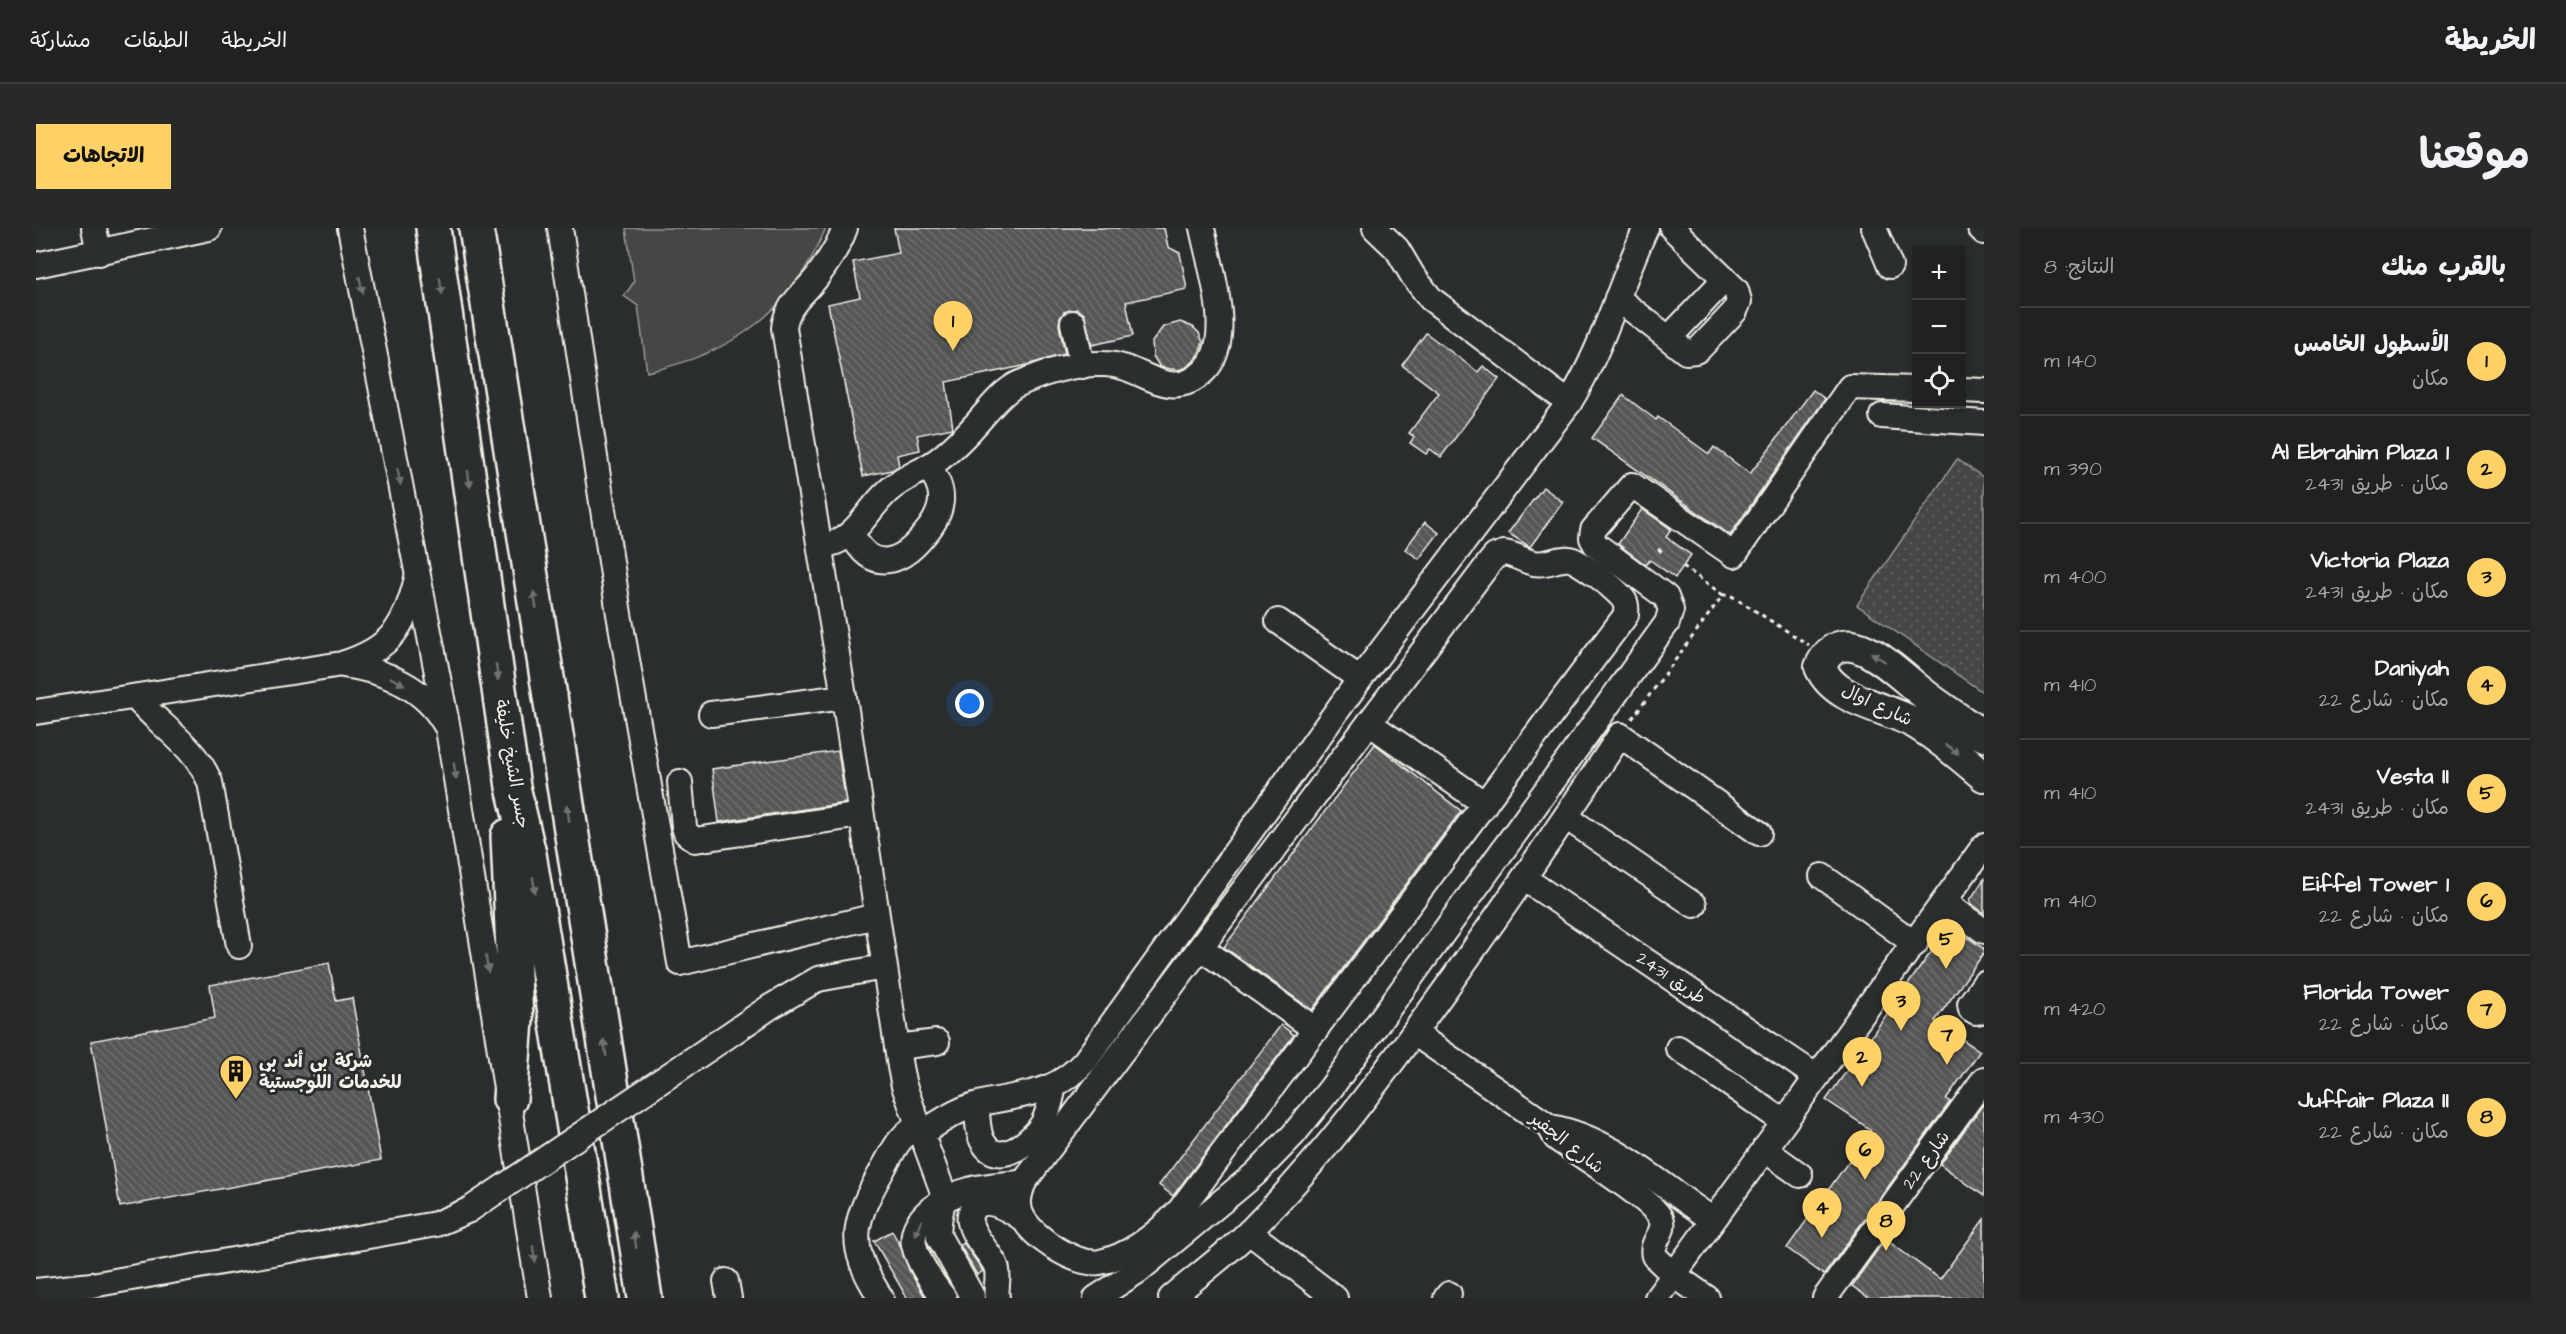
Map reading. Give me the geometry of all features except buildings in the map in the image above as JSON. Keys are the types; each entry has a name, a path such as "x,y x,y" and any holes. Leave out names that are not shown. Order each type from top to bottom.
{"highway":[{"name":"جسر الشيخ خليفة","path":"433,228 513,787 529,854 602,1298"},
{"path":"476,228 645,1298"},
{"path":"510,1099 516,1020 508,834 513,787"}],"main road":[{"name":"شارع اوال","path":"1984,736 1922,693 1874,654 1848,646 1838,647 1825,655 1820,667 1834,685 1850,696 1896,713 1918,725 1984,776"}],"street":[{"path":"94,228 99,253"},
{"path":"36,265 209,228"},
{"path":"350,228 448,729 510,1099 540,1298"},
{"path":"560,228 619,614 680,963 876,916"},
{"path":"845,228 830,258 790,307 784,320 904,1086 943,1192 939,1237 970,1297 997,1293 996,1267 969,1221 974,1207 990,1204 1004,1207 1023,1219 1057,1249 1076,1259 1097,1263 1108,1260 1139,1244 1168,1222 1192,1196 1626,615 1627,609 1622,597 1581,565 1569,559 1536,564 1513,553 1496,556 1024,1182 1019,1201 1023,1219"},
{"path":"820,546 843,541 852,534 889,490 950,450 1013,386 1033,378 1082,366 1103,364 1123,365 1170,386 1182,385 1193,380 1213,359 1221,331 1202,228"},
{"path":"1375,228 1397,249 1413,276 1431,299 1569,403"},
{"path":"881,1298 862,1267 858,1253 858,1224 868,1196 904,1133 920,1130 976,1105 1034,1094 1054,1086 1076,1071 1085,1061 1360,679 1569,403 1592,362 1646,228"},
{"path":"1617,298 1686,352 1696,351 1735,311 1740,301 1739,295 1672,228"},
{"path":"1874,228 1890,266"},
{"path":"1980,228 1984,232"},
{"path":"1073,323 1082,366"},
{"path":"1096,1298 1138,1271 1234,1191 1293,1135 1331,1088 1667,623 1671,610 1666,597 1596,545 1592,538 1593,530 1632,485 1734,555 1850,387 1912,389"},
{"path":"1966,390 1984,391"},
{"path":"1882,416 1984,423"},
{"path":"852,534 858,546 867,555 879,560 892,560 904,556 928,530 941,502 936,477 927,467"},
{"path":"36,712 342,664 365,657 385,644 400,625 410,607 418,573"},
{"path":"1278,621 1360,679"},
{"path":"342,664 365,668 401,682 438,711 448,729"},
{"path":"135,697 152,716 190,748 202,763 210,782 239,946"},
{"path":"711,714 844,697"},
{"path":"1369,723 1485,804"},
{"path":"1171,1298 1248,1232 1320,1154 1414,1033 1525,879 1620,735 1759,833"},
{"path":"680,782 684,826 690,837 695,840 861,815"},
{"path":"1566,817 1694,905"},
{"path":"1657,1298 1712,1219 1983,848"},
{"path":"1822,876 1915,944"},
{"name":"طريق 2431","path":"1525,879 1817,1077"},
{"path":"1944,902 1984,931"},
{"path":"1201,948 1316,1030"},
{"path":"36,1291 93,1291 436,1224 469,1210 770,1007 818,980 884,967"},
{"path":"1984,984 1970,1004 1971,1009 1976,1012 1982,1011 1984,1007"},
{"name":"شارع الجفير","path":"1414,1033 1550,1127 1556,1138 1644,1200 1659,1216 1662,1228 1652,1251 1654,1256 1674,1275"},
{"path":"897,1047 937,1042"},
{"path":"1678,1048 1784,1122"},
{"name":"شارع 22","path":"1825,1298 1984,1079"},
{"path":"976,1105 983,1143 990,1150 1000,1154 1010,1152 1021,1147 1039,1130 1049,1109 1054,1086"},
{"path":"1550,1127 1574,1131 1610,1149 1712,1219"},
{"path":"1764,1149 1800,1175"},
{"path":"944,1298 918,1256 914,1238 921,1220 943,1201 972,1189 1024,1182"},
{"path":"943,1201 970,1214"},
{"path":"1248,1232 1335,1298"},
{"path":"1674,1275 1707,1298"}],"path":[{"path":"1658,549 1663,553"},
{"path":"1683,566 1724,595 1730,595 1825,655"},
{"path":"1620,735 1724,595"}],"shaded area":[{"path":"626,228 826,228 796,283 756,324 733,340 707,353 679,364 647,372 638,306 624,296 634,282"},
{"path":"1957,459 1984,478 1984,693 1857,605"}],"place":[{"name":"الأسطول الخامس","path":"953,351"},
{"name":"Vesta II","path":"1946,969"},
{"name":"Victoria Plaza","path":"1901,1031"},
{"name":"Florida Tower","path":"1947,1065"},
{"name":"Al Ebrahim Plaza 1","path":"1862,1087"},
{"name":"شركة بي أند بي للخدمات اللوجستية","path":"236,1100"},
{"name":"Eiffel Tower 1","path":"1865,1180"},
{"name":"Daniyah","path":"1822,1238"},
{"name":"Juffair Plaza II","path":"1886,1251"}]}
